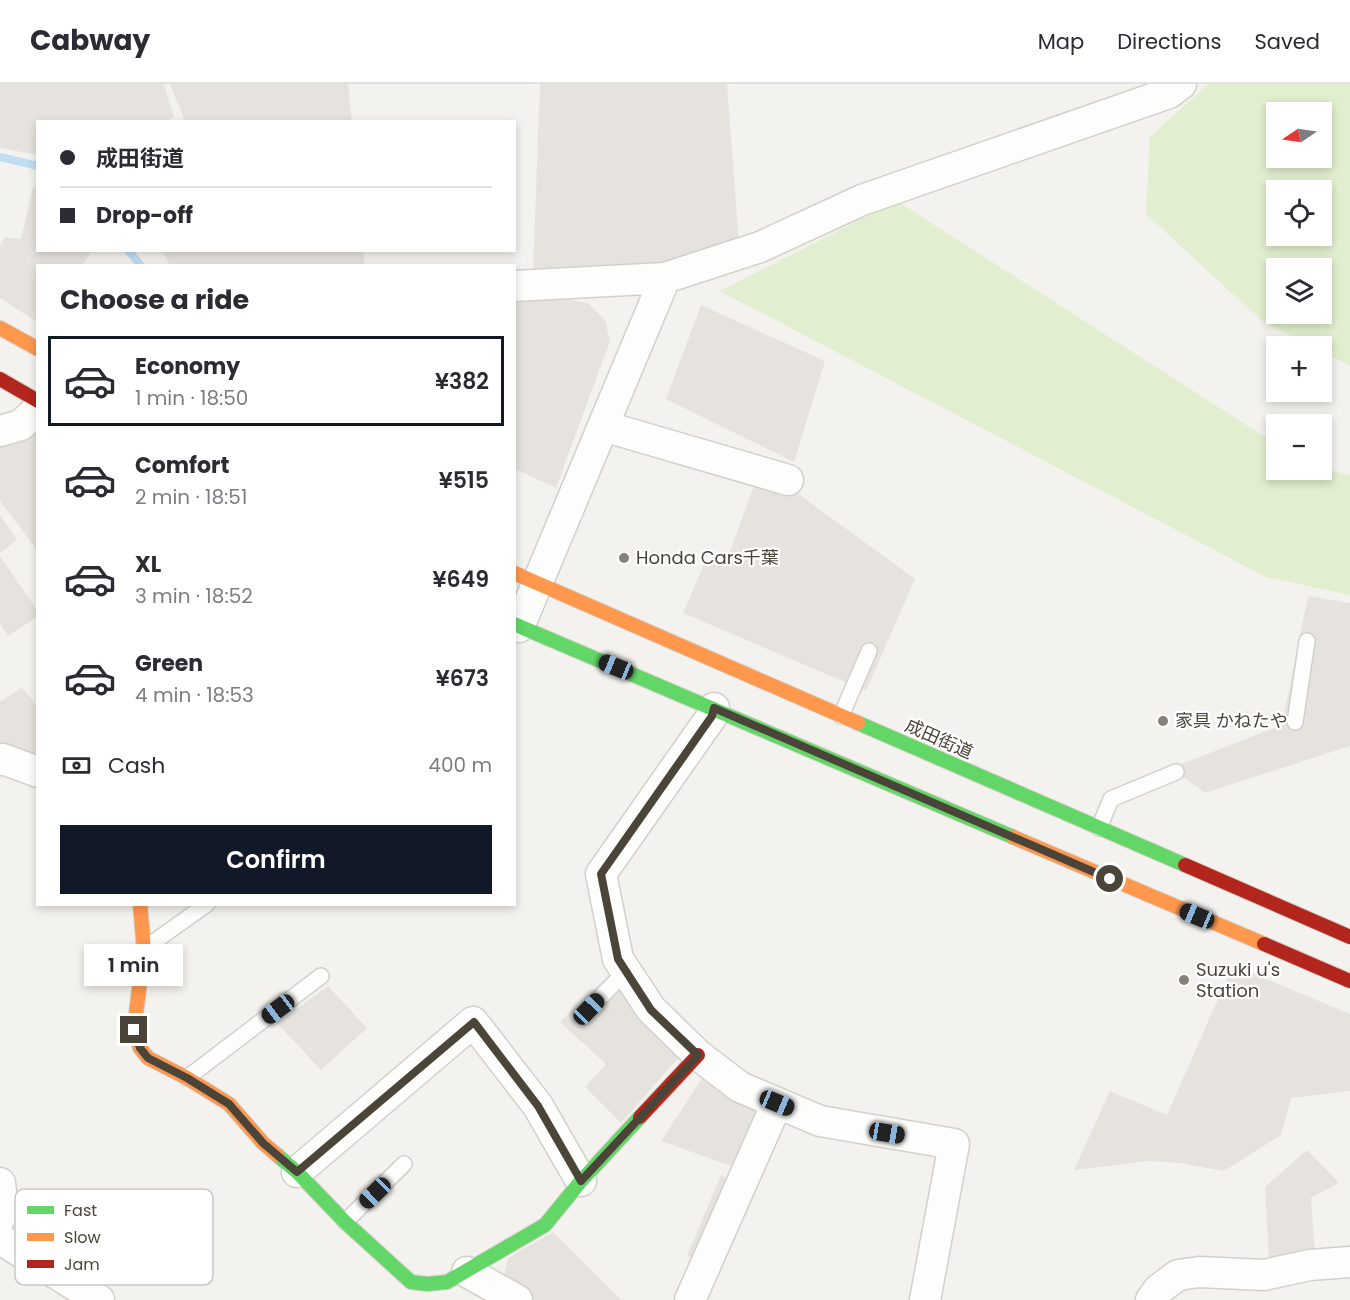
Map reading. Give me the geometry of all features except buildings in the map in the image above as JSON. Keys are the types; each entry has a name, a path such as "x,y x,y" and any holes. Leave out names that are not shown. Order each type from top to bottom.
{"main road":[{"path":"0,328 36,348"},
{"path":"0,378 36,400"},
{"name":"成田街道","path":"526,578 1350,936"},
{"path":"517,626 1350,981"},
{"path":"140,906 144,949 134,1030 140,1048 148,1058 187,1078 229,1104 263,1143 297,1172 345,1221 411,1282 428,1284 447,1282 545,1225 581,1181 698,1055"}],"street":[{"path":"516,286 665,278 760,247 862,200 1169,93 1181,84"},
{"path":"517,626 526,578 603,426 665,278"},
{"path":"0,431 21,426 36,411"},
{"path":"603,426 788,480"},
{"path":"714,708 712,716 601,874 618,959 651,1010 698,1055 740,1086 820,1121 954,1144 926,1300"},
{"path":"0,760 3,759 36,771"},
{"path":"297,1172 474,1022 538,1106 581,1181"},
{"path":"690,1300 777,1103"},
{"path":"0,1183 3,1209 0,1218"},
{"path":"0,1239 15,1248"},
{"path":"1151,1300 1158,1290 1178,1275 1199,1272 1264,1275 1310,1265 1350,1262"},
{"path":"467,1272 517,1300"},
{"path":"75,1285 99,1300"}],"lane":[{"path":"1295,722 1307,641"},
{"path":"842,716 869,651"},
{"path":"1099,828 1111,799 1176,772"},
{"path":"144,949 204,906"},
{"path":"589,1009 625,972"},
{"path":"187,1078 321,976"},
{"path":"345,1221 405,1164"}],"green space":[{"path":"1208,84 1350,84 1350,366 1332,356 1332,336 1292,336 1267,324 1332,324 1332,258 1266,258 1266,323 1146,214 1150,137"},
{"path":"897,201 1266,438 1266,480 1332,480 1332,470 1350,475 1350,595 1266,577 720,291"}],"shaded area":[{"path":"0,84 164,84 174,117 166,120 36,120 36,155 0,148"},
{"path":"170,84 348,84 352,120 185,120"},
{"path":"540,84 727,84 739,244 662,269 533,271"},
{"path":"33,187 36,188 36,252 91,252 83,264 36,264 36,321 0,298 0,245 5,237 21,239"},
{"path":"163,252 363,252 365,264 169,264"},
{"path":"521,292 588,303 605,320 610,341 556,488 516,469 516,294"},
{"path":"701,305 825,361 794,462 666,399"},
{"path":"36,432 36,549 0,501 1,445"},
{"path":"755,483 797,493 915,579 866,691 683,613 706,560 724,567"},
{"path":"0,515 17,540 0,553"},
{"path":"0,556 36,609 36,618 8,636 0,624"},
{"path":"1308,596 1350,603 1350,746 1205,793 1171,768 1282,725"},
{"path":"22,687 36,705 36,756 0,752 0,702"},
{"path":"1233,965 1350,1014 1350,1091 1291,1098 1281,1135 1224,1171 1180,1163 1149,1161 1074,1170 1110,1091 1167,1115"},
{"path":"611,973 682,1054 621,1123 585,1087 606,1064 560,1022"},
{"path":"328,986 367,1028 321,1070 277,1023"},
{"path":"705,1074 760,1106 737,1168 661,1141"},
{"path":"1307,1150 1339,1183 1311,1198 1315,1254 1269,1259 1265,1187"},
{"path":"721,1175 733,1181 699,1261 687,1256"},
{"path":"553,1232 621,1300 536,1300 503,1281 508,1258"}],"waterway":[{"path":"0,157 36,166"},
{"path":"130,252 139,264"}],"traffic: fast":[{"path":"516,625 1013,837"},
{"path":"858,723 1185,865"},
{"path":"277,1155 297,1172 345,1222 411,1282 427,1284 447,1282 545,1225 581,1181 640,1117"}],"traffic: slow":[{"path":"0,328 36,348"},
{"path":"516,574 858,723"},
{"path":"1013,837 1264,944"},
{"path":"140,906 144,949 134,1030 140,1048 148,1058 187,1078 229,1104 263,1143 277,1155"}],"traffic: jam":[{"path":"0,379 36,400"},
{"path":"1185,865 1350,937"},
{"path":"1264,944 1350,981"},
{"path":"640,1117 698,1055"}],"place":[{"name":"Honda Cars千葉","path":"624,558"},
{"name":"家具 かねたや","path":"1163,721"},
{"name":"Suzuki u's Station","path":"1184,980"}],"route":[{"path":"134,1030 140,1048 148,1058 187,1078 229,1104 263,1143 297,1172 474,1022 538,1106 581,1181 698,1055 651,1010 618,959 601,874 712,716 714,708 1110,879"}]}
